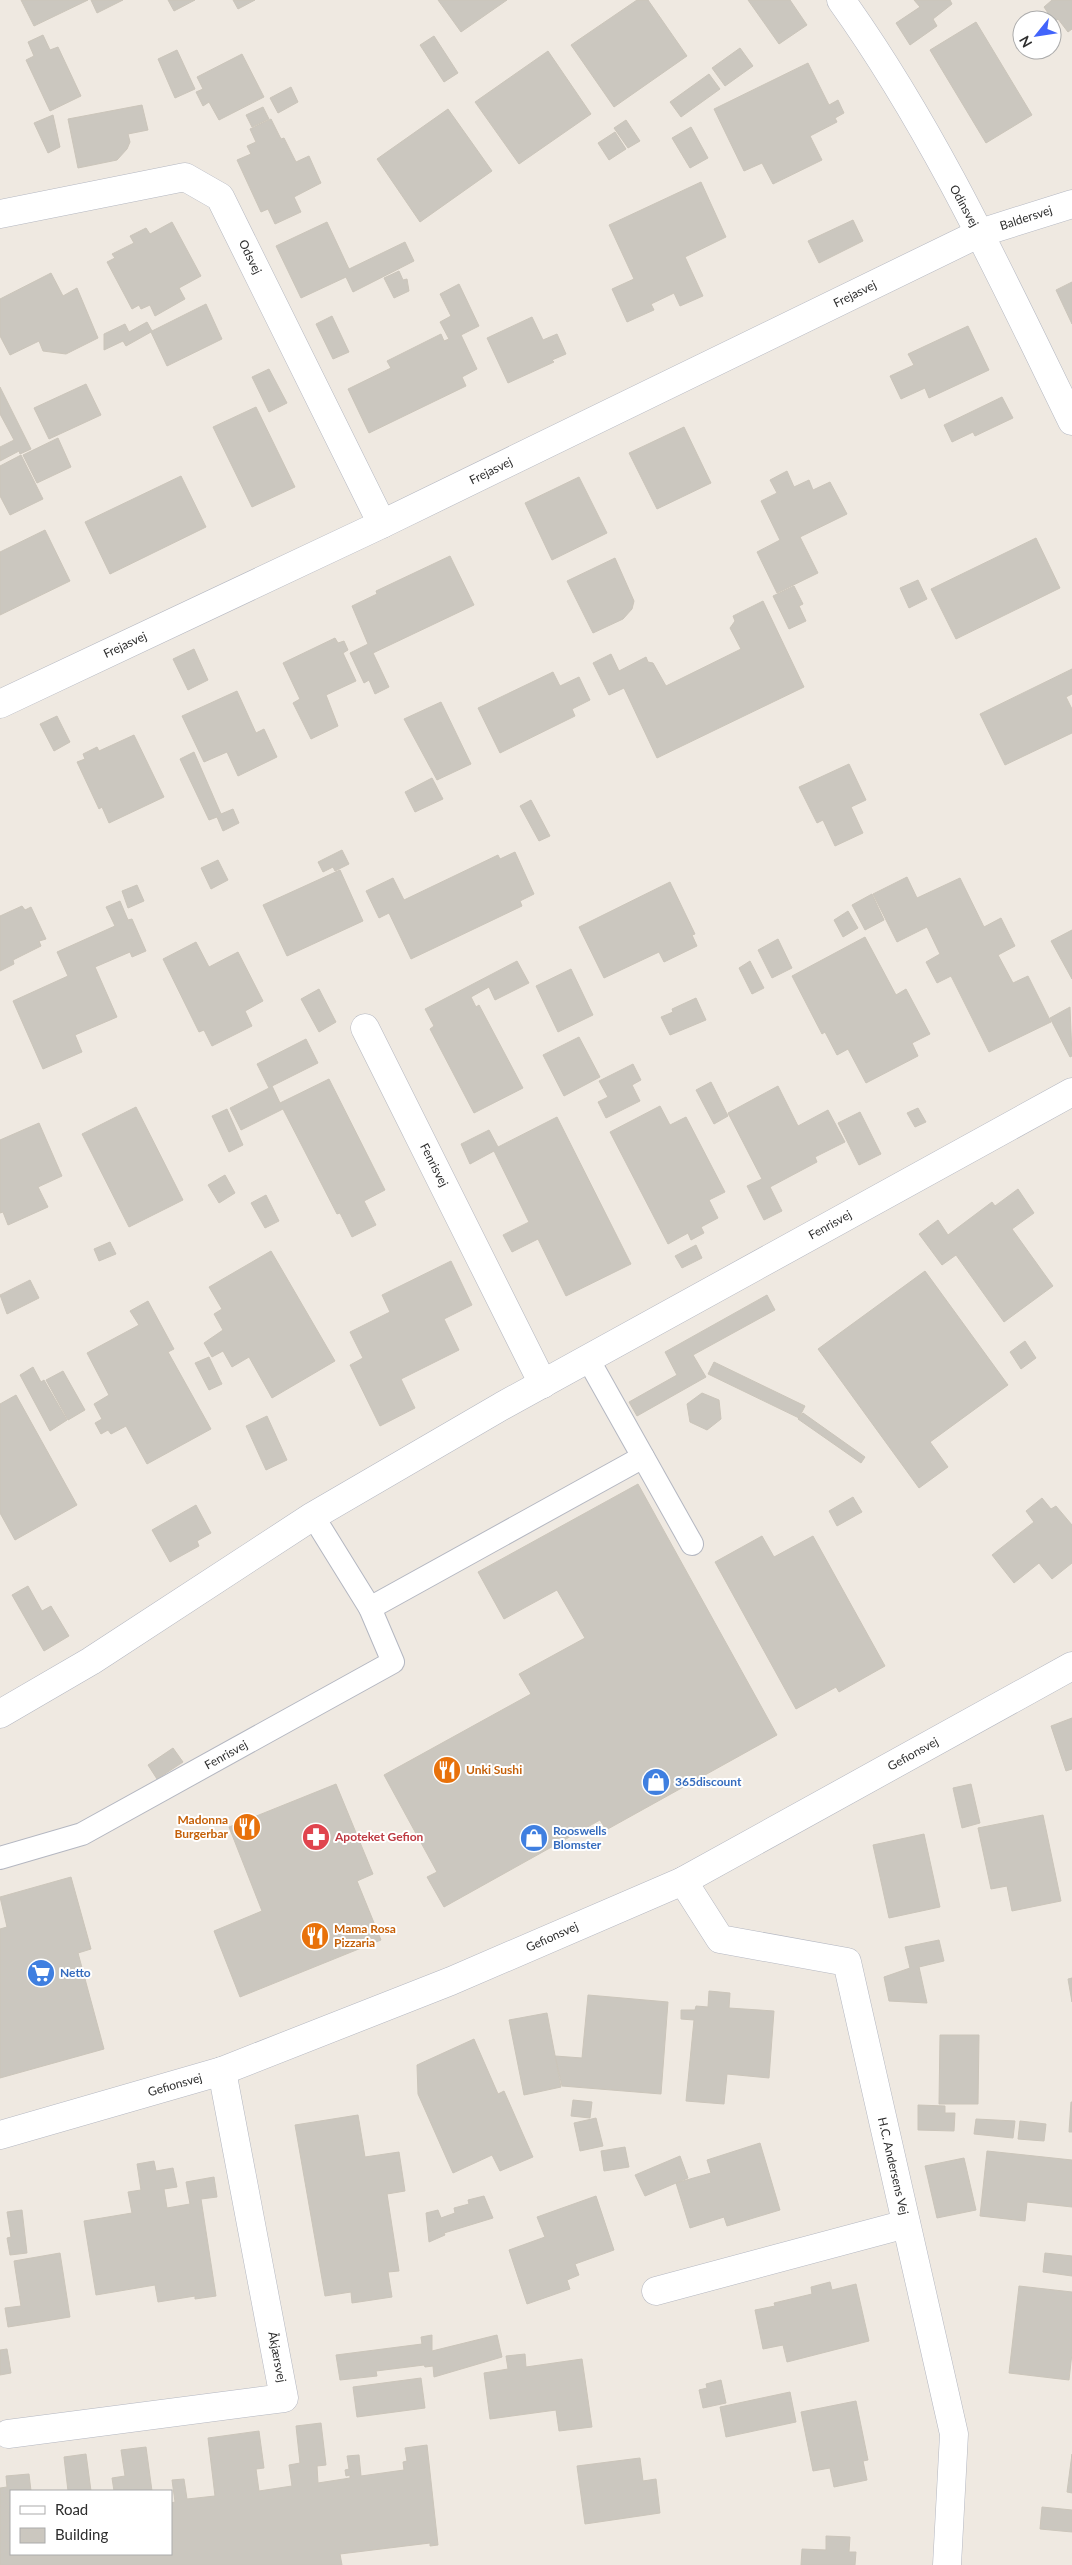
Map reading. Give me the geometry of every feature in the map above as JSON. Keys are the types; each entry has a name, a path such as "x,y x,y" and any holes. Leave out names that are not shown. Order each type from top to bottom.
{"street":[{"name":"Odinsvej","path":"840,0 879,53 980,233 1072,421"},
{"name":"Odsvej","path":"0,214 186,177 220,196 382,524"},
{"name":"Baldersvej","path":"980,233 1072,204"},
{"name":"Frejasvej","path":"0,704 382,524 980,233"},
{"name":"Fenrisvej","path":"364,1028 543,1384"},
{"name":"Fenrisvej","path":"0,1714 91,1661 313,1516 543,1384 1072,1092"},
{"name":"Gefionsvej","path":"0,2135 222,2072 452,1981 683,1880 1072,1666"},
{"name":"H.C. Andersens Vej","path":"683,1880 720,1939 847,1962 954,2434 946,2565"},
{"name":"Åkjærsvej","path":"8,2434 284,2398 222,2072"},
{"path":"656,2291 906,2224"}],"lane":[{"path":"588,1359 692,1544"},
{"path":"370,1608 643,1457"},
{"name":"Fenrisvej","path":"0,1858 82,1834 393,1662 370,1608 313,1516"}],"building":[{"path":"21,0 88,0 34,26"},
{"path":"91,0 123,0 97,13"},
{"path":"168,0 195,0 174,11"},
{"path":"233,0 255,0 238,9"},
{"path":"438,0 507,0 461,32"},
{"path":"637,0 648,0 687,56 614,107 571,45"},
{"path":"748,0 790,0 807,25 779,44"},
{"path":"914,0 950,0 952,4 933,19 937,26 910,45 896,23 920,7"},
{"path":"1052,0 1072,0 1072,29 1068,32 1062,24 1062,10 1046,10 1044,7"},
{"path":"976,22 1032,115 986,143 930,50"},
{"path":"43,35 50,50 58,47 81,96 50,111 26,60 34,56 28,42"},
{"path":"434,36 458,73 444,82 420,45"},
{"path":"740,48 753,66 725,86 712,68"},
{"path":"177,50 195,89 175,98 158,59"},
{"path":"548,51 591,114 519,164 475,102"},
{"path":"242,54 264,97 219,120 209,102 203,106 196,92 203,89 197,77"},
{"path":"808,63 829,105 838,100 844,113 835,118 837,122 810,136 822,160 773,184 762,163 744,171 714,109"},
{"path":"709,74 720,89 681,117 670,102"},
{"path":"291,87 298,102 278,113 270,98"},
{"path":"142,105 148,130 128,134 130,142 127,149 117,160 78,168 68,119"},
{"path":"263,107 269,119 252,127 246,115"},
{"path":"448,109 492,171 420,222 377,159"},
{"path":"53,115 60,147 48,153 34,123"},
{"path":"271,119 281,139 284,138 296,162 309,156 321,183 294,197 301,212 275,224 268,209 261,212 237,160 251,154 247,146 256,142 250,129"},
{"path":"626,120 640,141 628,148 614,128"},
{"path":"691,127 708,158 690,168 672,138"},
{"path":"615,132 626,149 609,160 598,143"},
{"path":"701,182 726,237 685,257 703,296 680,306 674,293 651,304 654,310 627,322 612,289 634,279 609,225"},
{"path":"853,220 863,241 819,263 808,241"},
{"path":"172,222 201,276 179,288 185,299 155,316 150,305 141,309 139,305 132,309 107,262 115,258 112,254 134,243 130,236 146,228 150,234"},
{"path":"327,222 349,269 405,242 414,261 353,292 346,277 301,298 276,246"},
{"path":"399,271 403,280 407,279 409,291 394,298 384,278"},
{"path":"51,273 63,296 77,288 98,338 66,354 43,351 39,341 10,355 0,336 0,299"},
{"path":"1072,282 1072,324 1056,290"},
{"path":"459,284 479,326 461,335 477,369 462,377 466,386 369,433 348,389 391,368 387,361 441,334 444,341 449,339 440,322 451,316 440,294"},
{"path":"206,304 222,339 167,366 151,332 126,346 123,341 104,350 104,334 125,324 129,332 147,322 152,331"},
{"path":"332,316 349,352 333,359 316,324"},
{"path":"532,317 543,340 557,334 566,354 552,360 554,362 508,383 487,338"},
{"path":"968,326 989,370 929,398 925,388 901,399 890,376 914,365 908,354"},
{"path":"269,369 287,403 269,412 252,377"},
{"path":"86,384 101,415 49,439 34,408"},
{"path":"0,387 31,449 20,454 19,451 0,461 0,447 14,440 0,414"},
{"path":"1002,397 1013,418 975,436 973,432 952,442 944,425"},
{"path":"256,407 295,487 252,507 213,427"},
{"path":"684,427 711,483 657,509 629,453"},
{"path":"58,438 71,467 37,483 23,455"},
{"path":"21,455 43,499 10,515 0,496 0,466"},
{"path":"787,471 794,487 809,480 813,490 830,482 847,514 800,537 818,573 777,593 757,552 780,540 761,501 777,493 770,480"},
{"path":"181,476 206,527 110,574 85,522"},
{"path":"579,477 607,533 552,560 525,503"},
{"path":"45,530 70,581 0,615 0,552"},
{"path":"1036,538 1060,588 956,639 931,589"},
{"path":"450,556 474,605 373,653 389,687 375,694 369,680 364,683 350,653 368,644 352,606 377,594 376,591"},
{"path":"615,558 634,601 632,609 623,619 593,633 567,581"},
{"path":"918,580 927,599 909,608 900,588"},
{"path":"794,586 803,604 799,606 806,621 789,629 773,596"},
{"path":"763,601 804,687 657,758 624,688 609,695 593,663 611,654 619,671 646,657 648,662 653,663 666,686 741,649 730,628 735,621 733,616"},
{"path":"335,638 338,643 344,641 348,650 343,653 356,681 326,695 338,726 311,739 293,703 300,699 283,663"},
{"path":"194,649 208,680 188,690 173,659"},
{"path":"1072,669 1072,694 1066,697 1072,709 1072,733 1005,765 980,714"},
{"path":"553,672 560,686 579,677 590,700 572,709 575,716 500,753 478,708"},
{"path":"237,691 256,733 264,729 277,757 238,776 227,752 204,762 182,716"},
{"path":"441,702 471,764 437,780 404,719"},
{"path":"57,716 70,742 54,751 40,724"},
{"path":"134,735 164,797 109,823 102,807 99,809 77,762 85,759 83,754 97,747 99,751"},
{"path":"194,752 221,814 233,809 239,823 223,831 217,817 209,820 180,759"},
{"path":"849,764 866,800 851,807 863,833 835,846 823,820 817,823 799,787"},
{"path":"432,778 443,799 415,812 405,792"},
{"path":"531,800 550,836 539,841 520,806"},
{"path":"342,850 349,864 335,871 333,867 323,872 318,862"},
{"path":"515,852 534,894 520,901 522,906 411,959 389,913 379,918 366,891 393,878 404,900 498,855 500,859"},
{"path":"218,860 228,880 211,889 201,868"},
{"path":"340,870 363,921 287,956 263,905"},
{"path":"907,877 917,898 960,878 984,927 1001,918 1015,946 998,955 1013,983 1028,976 1051,1022 989,1052 951,976 937,983 926,962 940,954 927,927 897,942 873,894"},
{"path":"670,882 695,934 692,935 697,946 664,962 659,952 604,978 579,927"},
{"path":"137,885 144,901 128,908 122,891"},
{"path":"872,894 884,920 865,930 852,905"},
{"path":"120,901 128,920 132,919 146,951 132,957 130,952 95,967 117,1017 75,1035 82,1052 43,1069 13,1001 68,976 57,952 115,926 106,907"},
{"path":"22,906 25,910 31,907 46,939 39,941 41,946 13,960 14,964 0,971 0,916"},
{"path":"848,911 858,928 843,937 834,920"},
{"path":"1072,930 1072,979 1051,941"},
{"path":"865,937 896,995 906,989 930,1034 912,1043 918,1056 866,1083 848,1049 837,1055 825,1032 822,1034 792,976"},
{"path":"778,939 792,968 772,978 758,950"},
{"path":"196,942 209,967 238,952 263,1001 245,1011 252,1026 212,1046 204,1030 199,1032 163,959"},
{"path":"517,961 529,983 495,1000 489,987 471,997 476,1007 479,1005 523,1088 474,1113 430,1029 434,1026 425,1009"},
{"path":"750,961 764,988 752,994 739,968"},
{"path":"571,969 593,1015 558,1032 536,986"},
{"path":"319,989 336,1022 319,1032 301,999"},
{"path":"696,998 706,1020 670,1035 661,1017 673,1012 672,1009"},
{"path":"1070,1007 1072,1056 1070,1057 1050,1018"},
{"path":"579,1037 600,1077 564,1096 543,1055"},
{"path":"306,1039 318,1063 272,1086 280,1103 329,1079 385,1190 364,1201 376,1225 352,1237 340,1213 337,1214 283,1109 241,1130 230,1108 269,1088 257,1064"},
{"path":"633,1064 641,1080 632,1085 640,1101 606,1118 598,1102 608,1097 599,1081"},
{"path":"711,1082 728,1116 714,1124 696,1090"},
{"path":"778,1086 798,1126 828,1110 845,1142 815,1157 817,1162 770,1187 782,1211 764,1220 747,1186 762,1179 728,1113"},
{"path":"660,1106 670,1125 686,1117 725,1192 709,1200 718,1218 701,1227 704,1233 691,1240 688,1233 668,1244 610,1132"},
{"path":"136,1107 183,1200 129,1227 82,1134"},
{"path":"918,1108 926,1122 915,1127 907,1113"},
{"path":"227,1109 243,1145 229,1152 212,1116"},
{"path":"860,1112 881,1154 859,1165 838,1123"},
{"path":"557,1117 631,1264 566,1296 538,1239 512,1252 503,1235 529,1222 494,1151 470,1164 461,1144 489,1130 498,1147"},
{"path":"39,1123 62,1176 38,1187 48,1207 8,1225 3,1212 0,1213 0,1140"},
{"path":"225,1175 235,1193 219,1203 208,1185"},
{"path":"1018,1189 1034,1213 1012,1229 1053,1286 1004,1322 956,1255 942,1265 919,1234 938,1220 948,1235 992,1202 995,1206"},
{"path":"266,1195 279,1221 265,1228 251,1203"},
{"path":"110,1242 116,1254 99,1261 94,1249"},
{"path":"696,1245 702,1258 682,1268 675,1256"},
{"path":"271,1251 335,1361 272,1398 249,1357 232,1367 223,1351 212,1357 204,1343 223,1330 214,1314 222,1309 209,1287"},
{"path":"451,1261 472,1305 444,1319 459,1350 401,1379 415,1408 380,1426 350,1365 363,1358 350,1332 390,1312 382,1295"},
{"path":"925,1271 1008,1385 930,1442 948,1467 919,1488 818,1349"},
{"path":"30,1280 39,1298 7,1314 0,1295"},
{"path":"767,1295 775,1310 693,1355 706,1377 637,1416 629,1402 677,1375 665,1352"},
{"path":"148,1301 174,1349 168,1352 211,1429 147,1464 126,1426 111,1434 108,1430 101,1434 95,1423 102,1419 94,1404 109,1395 87,1353 139,1325 130,1311"},
{"path":"1025,1341 1036,1358 1021,1369 1010,1352"},
{"path":"209,1357 222,1384 209,1390 195,1363"},
{"path":"714,1362 805,1406 799,1418 708,1374"},
{"path":"33,1367 41,1382 44,1380 67,1420 50,1431 20,1375"},
{"path":"63,1371 85,1410 68,1420 46,1380"},
{"path":"702,1393 719,1400 721,1419 707,1430 690,1422 687,1404"},
{"path":"16,1395 77,1505 15,1540 0,1513 0,1404"},
{"path":"803,1413 865,1457 861,1463 798,1419"},
{"path":"267,1416 287,1460 266,1470 246,1426"},
{"path":"638,1484 777,1735 606,1830 600,1820 444,1907 427,1877 437,1872 384,1775 531,1694 519,1674 585,1638 557,1590 504,1619 478,1572"},
{"path":"853,1497 862,1512 837,1526 829,1511"},
{"path":"1042,1498 1051,1509 1056,1506 1072,1525 1072,1563 1052,1579 1039,1563 1014,1583 992,1555 1034,1522 1026,1511"},
{"path":"196,1505 211,1533 197,1541 199,1546 170,1562 152,1530"},
{"path":"762,1536 774,1557 813,1536 885,1666 839,1692 836,1687 796,1709 715,1562"},
{"path":"28,1586 42,1611 51,1606 69,1636 44,1651 12,1595"},
{"path":"1072,1718 1072,1769 1066,1771 1051,1726"},
{"path":"173,1748 183,1762 157,1779 148,1765"},
{"path":"336,1784 373,1874 357,1881 381,1940 240,1997 214,1931 262,1911 229,1827"},
{"path":"971,1784 980,1823 962,1828 953,1788"},
{"path":"1043,1815 1061,1901 1012,1911 1007,1886 991,1889 978,1828"},
{"path":"924,1834 940,1907 889,1918 873,1845"},
{"path":"71,1877 91,1949 78,1953 104,2049 0,2078 0,1929 7,1927 0,1897"},
{"path":"939,1940 944,1961 919,1967 927,2003 889,2001 884,1977 910,1968 905,1947"},
{"path":"1072,1978 1072,2002 1068,1979"},
{"path":"709,1991 730,1993 729,2008 774,2011 769,2078 727,2074 724,2104 686,2101 694,2020 681,2019 681,2010 695,2010 696,2006 708,2007"},
{"path":"588,1995 668,2002 661,2094 562,2086 555,2056 582,2058"},
{"path":"547,2013 561,2087 524,2095 509,2020"},
{"path":"940,2035 979,2035 978,2104 939,2104"},
{"path":"474,2039 498,2094 504,2091 533,2157 500,2171 492,2155 453,2173 418,2094 417,2065"},
{"path":"573,2100 592,2102 590,2118 571,2116"},
{"path":"1071,2102 1072,2132 1069,2132"},
{"path":"918,2105 945,2106 945,2113 955,2113 954,2131 918,2130"},
{"path":"358,2115 365,2157 399,2152 405,2191 387,2194 399,2271 388,2272 392,2297 352,2303 351,2292 325,2296 295,2125"},
{"path":"596,2118 603,2146 580,2151 574,2123"},
{"path":"976,2119 1015,2121 1013,2138 974,2134"},
{"path":"1020,2121 1046,2124 1044,2141 1018,2139"},
{"path":"760,2143 780,2210 727,2226 724,2217 690,2228 676,2183 711,2173 707,2160"},
{"path":"625,2147 629,2167 604,2171 601,2151"},
{"path":"987,2151 1072,2160 1072,2207 1027,2202 1025,2221 980,2216"},
{"path":"680,2156 688,2178 645,2196 635,2175"},
{"path":"964,2158 976,2210 937,2218 925,2166"},
{"path":"154,2161 156,2171 173,2168 177,2187 164,2189 167,2208 190,2204 186,2182 214,2177 217,2197 201,2199 216,2296 195,2299 195,2296 158,2302 155,2285 96,2295 84,2221 132,2213 128,2192 141,2190 137,2164"},
{"path":"484,2196 493,2218 444,2233 445,2235 429,2242 426,2213 438,2210 441,2218 455,2213 454,2208 469,2204 468,2200"},
{"path":"596,2196 614,2250 575,2264 579,2275 567,2280 570,2289 527,2304 509,2250 545,2237 537,2217"},
{"path":"22,2210 27,2253 10,2255 7,2238 11,2237 7,2212"},
{"path":"60,2253 70,2317 8,2327 5,2308 21,2306 14,2261"},
{"path":"1045,2253 1072,2256 1072,2276 1043,2272"},
{"path":"830,2282 832,2290 856,2284 869,2341 787,2362 783,2345 763,2349 755,2310 775,2306 774,2303 812,2294 811,2287"},
{"path":"1019,2286 1072,2292 1072,2353 1069,2380 1009,2373"},
{"path":"432,2335 432,2351 497,2335 502,2357 434,2377 433,2366 425,2367 424,2365 376,2371 377,2376 340,2380 336,2355 422,2344 421,2337"},
{"path":"7,2349 11,2373 0,2375 0,2350"},
{"path":"525,2354 526,2367 582,2359 592,2427 559,2431 556,2410 490,2419 484,2373 508,2369 506,2356"},
{"path":"421,2378 425,2408 357,2417 353,2387"},
{"path":"721,2380 726,2403 703,2408 699,2390 707,2388 706,2384"},
{"path":"790,2392 796,2422 726,2437 720,2407"},
{"path":"856,2401 868,2460 863,2461 867,2480 834,2487 830,2468 813,2471 801,2412"},
{"path":"321,2423 326,2465 317,2466 318,2483 350,2478 350,2475 346,2476 345,2470 349,2469 347,2456 359,2455 361,2476 404,2470 403,2462 407,2461 405,2448 427,2445 438,2545 430,2546 430,2543 340,2554 342,2565 0,2565 0,2488 7,2487 6,2476 29,2474 31,2490 10,2490 10,2555 172,2555 172,2503 175,2502 172,2480 184,2479 187,2499 215,2496 208,2438 259,2431 264,2468 256,2469 259,2491 292,2486 289,2465 300,2463 296,2426"},
{"path":"146,2447 152,2490 114,2490 112,2478 125,2476 121,2450"},
{"path":"86,2454 91,2490 68,2490 64,2457"},
{"path":"1072,2454 1072,2493 1067,2492"},
{"path":"640,2458 643,2481 656,2479 660,2513 585,2524 577,2466"},
{"path":"1042,2507 1072,2510 1072,2532 1040,2529"},
{"path":"826,2536 850,2537 849,2552 856,2552 855,2565 801,2565 802,2549 826,2550"}],"place":[{"name":"Unki Sushi","path":"447,1770"},
{"name":"365discount","path":"656,1782"},
{"name":"Madonna Burgerbar","path":"247,1827"},
{"name":"Apoteket Gefion","path":"316,1837"},
{"name":"Rooswells Blomster","path":"534,1838"},
{"name":"Mama Rosa Pizzaria","path":"315,1936"},
{"name":"Netto","path":"41,1973"}]}
